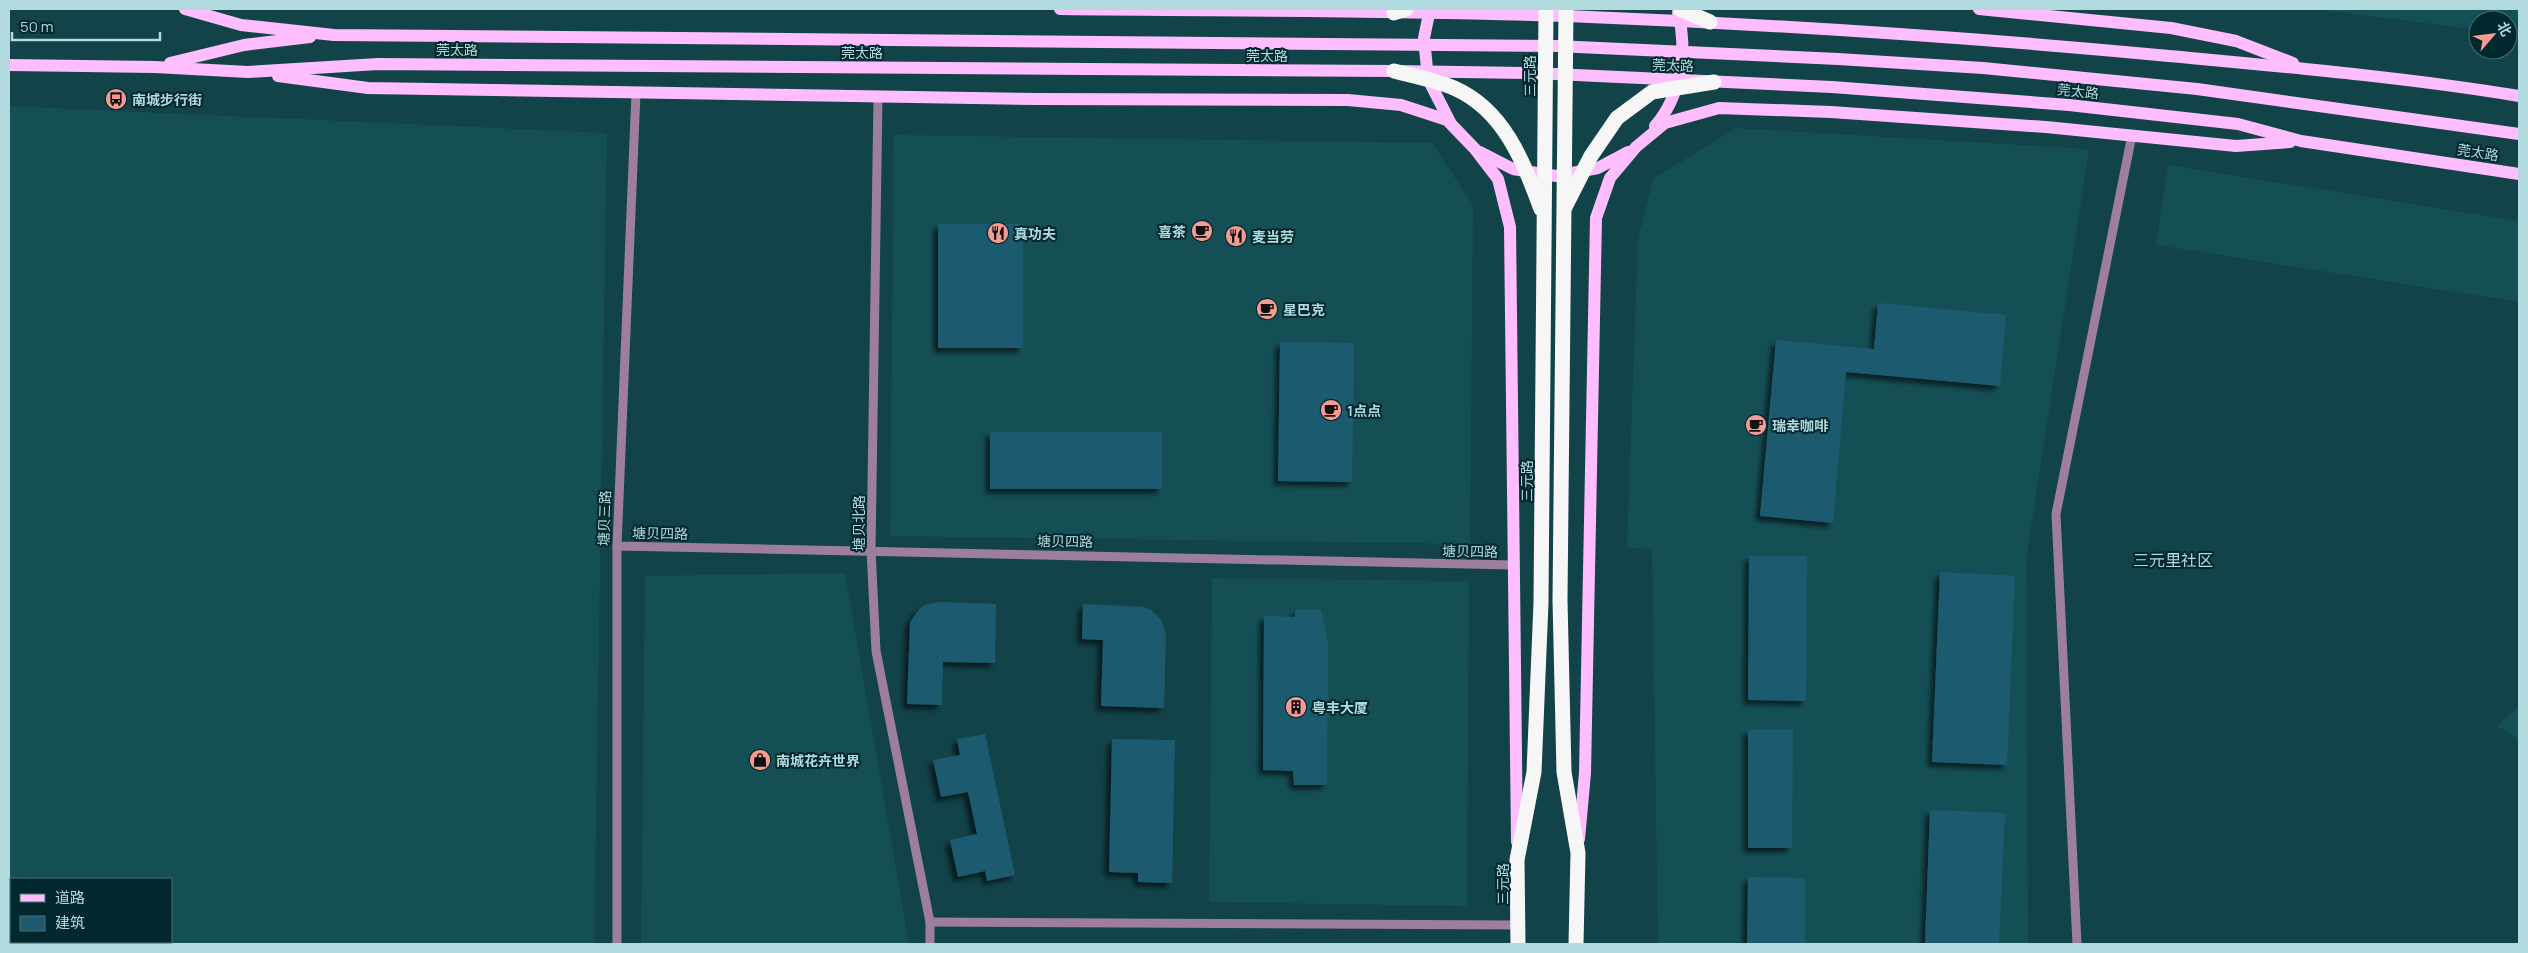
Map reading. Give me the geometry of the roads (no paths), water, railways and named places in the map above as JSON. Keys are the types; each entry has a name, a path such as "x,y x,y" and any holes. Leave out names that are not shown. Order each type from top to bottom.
{"highway":[{"path":"1678,9 1710,22"},
{"name":"三元路","path":"1518,944 1517,860 1534,772 1541,603 1546,12"},
{"path":"1566,12 1560,600 1564,772 1578,854 1576,944"},
{"path":"1394,71 1454,88 1493,114 1522,158 1544,218"},
{"path":"1563,211 1591,156 1617,118 1652,92 1714,82"}],"main road":[{"path":"185,9 241,25 334,34 1556,46 1838,59 1983,68 2196,89 2519,134"},
{"path":"1060,9 1566,12 2056,45 2307,69 2449,85 2519,96"},
{"path":"1430,9 1424,38 1428,79 1446,118 1475,149 1498,178 1510,227 1517,860"},
{"path":"1578,854 1585,773 1596,218 1610,178 1664,115 1680,76 1683,33 1678,9"},
{"path":"1979,9 2171,28 2236,41 2307,69"},
{"path":"155,67 244,45 334,34"},
{"name":"莞太路","path":"9,65 155,67 248,72 378,64 1394,71 1545,74 1842,88 2069,104 2238,124 2301,141 2519,174"},
{"path":"248,72 368,88 878,97 1348,100 1401,105 1446,120 1475,149 1513,169 1556,176 1598,168 1636,147 1665,123 1719,108 1832,112 2132,135 2236,146 2301,141"}],"street":[{"name":"塘贝三路","path":"617,944 617,546 636,93"},
{"name":"塘贝北路","path":"878,97 871,550 876,651 930,922 930,944"},
{"path":"2076,944 2056,514 2132,135"},
{"name":"塘贝四路","path":"617,546 1513,565"},
{"path":"930,922 1518,925"}],"place":[{"name":"南城步行街","path":"116,99"},
{"name":"喜茶","path":"1202,231"},
{"name":"真功夫","path":"998,233"},
{"name":"麦当劳","path":"1236,236"},
{"name":"星巴克","path":"1267,309"},
{"name":"1点点","path":"1331,410"},
{"name":"瑞幸咖啡","path":"1756,425"},
{"name":"粤丰大厦","path":"1296,707"},
{"name":"南城花卉世界","path":"760,760"}],"district":[{"name":"三元里社区","path":"2173,560"}]}
